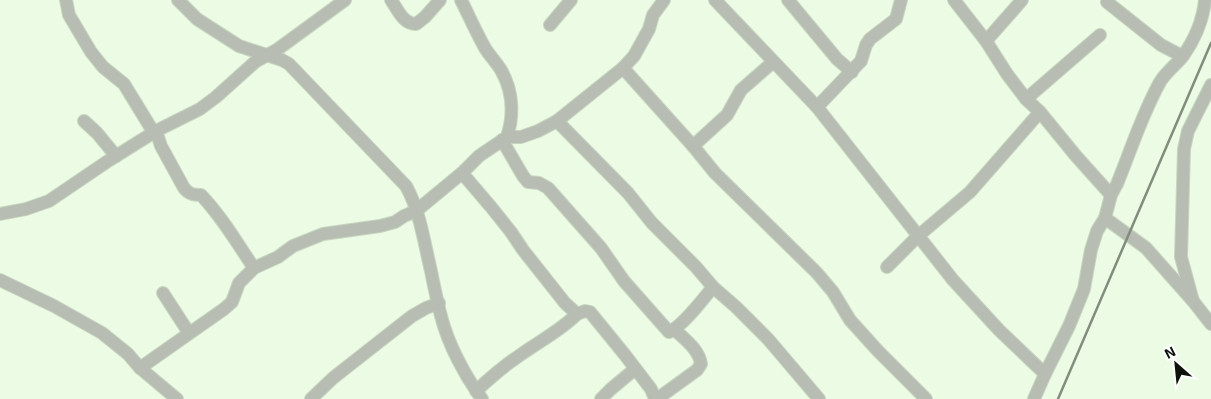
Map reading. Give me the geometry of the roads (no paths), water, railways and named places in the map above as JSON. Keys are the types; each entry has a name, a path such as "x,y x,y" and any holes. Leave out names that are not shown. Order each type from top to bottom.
{"street":[{"path":"66,0 69,15 91,52 103,67 124,84 155,132 184,188 188,193 201,195 206,200 223,220 254,268"},
{"path":"178,0 197,19 239,46 289,64 406,186 415,204 441,316 457,356 479,395 509,362 577,314 585,311 590,312 625,355 656,399 697,370 701,364 697,352 674,329"},
{"path":"0,214 26,209 49,201 155,132 200,109 255,62 278,49 345,0"},
{"path":"391,0 409,24 416,24 440,0"},
{"path":"461,0 486,50 505,79 510,95 512,108 511,124 504,139"},
{"path":"550,25 571,0"},
{"path":"140,368 232,302 239,283 254,268 278,257 293,246 322,234 380,226 394,222 416,211 462,173 479,156 504,139 521,137 557,121 623,68 634,56 649,29 653,15 664,0"},
{"path":"715,0 817,107 954,280 999,330 1045,374"},
{"path":"788,0 837,59 852,72"},
{"path":"817,107 861,61 870,39 896,18 901,0"},
{"path":"954,0 986,41 1026,99 1040,112 1111,195"},
{"path":"986,41 1022,0"},
{"path":"1034,399 1069,326 1084,289 1091,250 1097,231 1105,218 1111,195 1151,101 1161,80 1182,56 1197,32 1204,14 1205,0"},
{"path":"1107,2 1161,44 1182,56"},
{"path":"1026,99 1100,35"},
{"path":"693,146 727,115 741,90 773,62"},
{"path":"623,68 715,173 817,273 833,292 850,320 926,399"},
{"path":"1193,301 1181,257 1184,149 1188,132 1211,85"},
{"path":"887,266 918,236 970,192 1040,112"},
{"path":"84,120 116,156"},
{"path":"557,121 628,193 652,224 696,267 713,287 768,339 819,399"},
{"path":"504,139 528,182 539,183 548,188 601,248 624,281 669,332 679,326 713,287"},
{"path":"462,173 492,207 565,303 577,314"},
{"path":"1105,218 1146,248 1211,324"},
{"path":"0,280 54,306 102,333 128,354 140,368 175,399"},
{"path":"163,293 189,333"},
{"path":"310,399 333,378 412,316 439,302"},
{"path":"601,399 634,369"}],"railway":[{"path":"1058,399 1211,43"}]}
